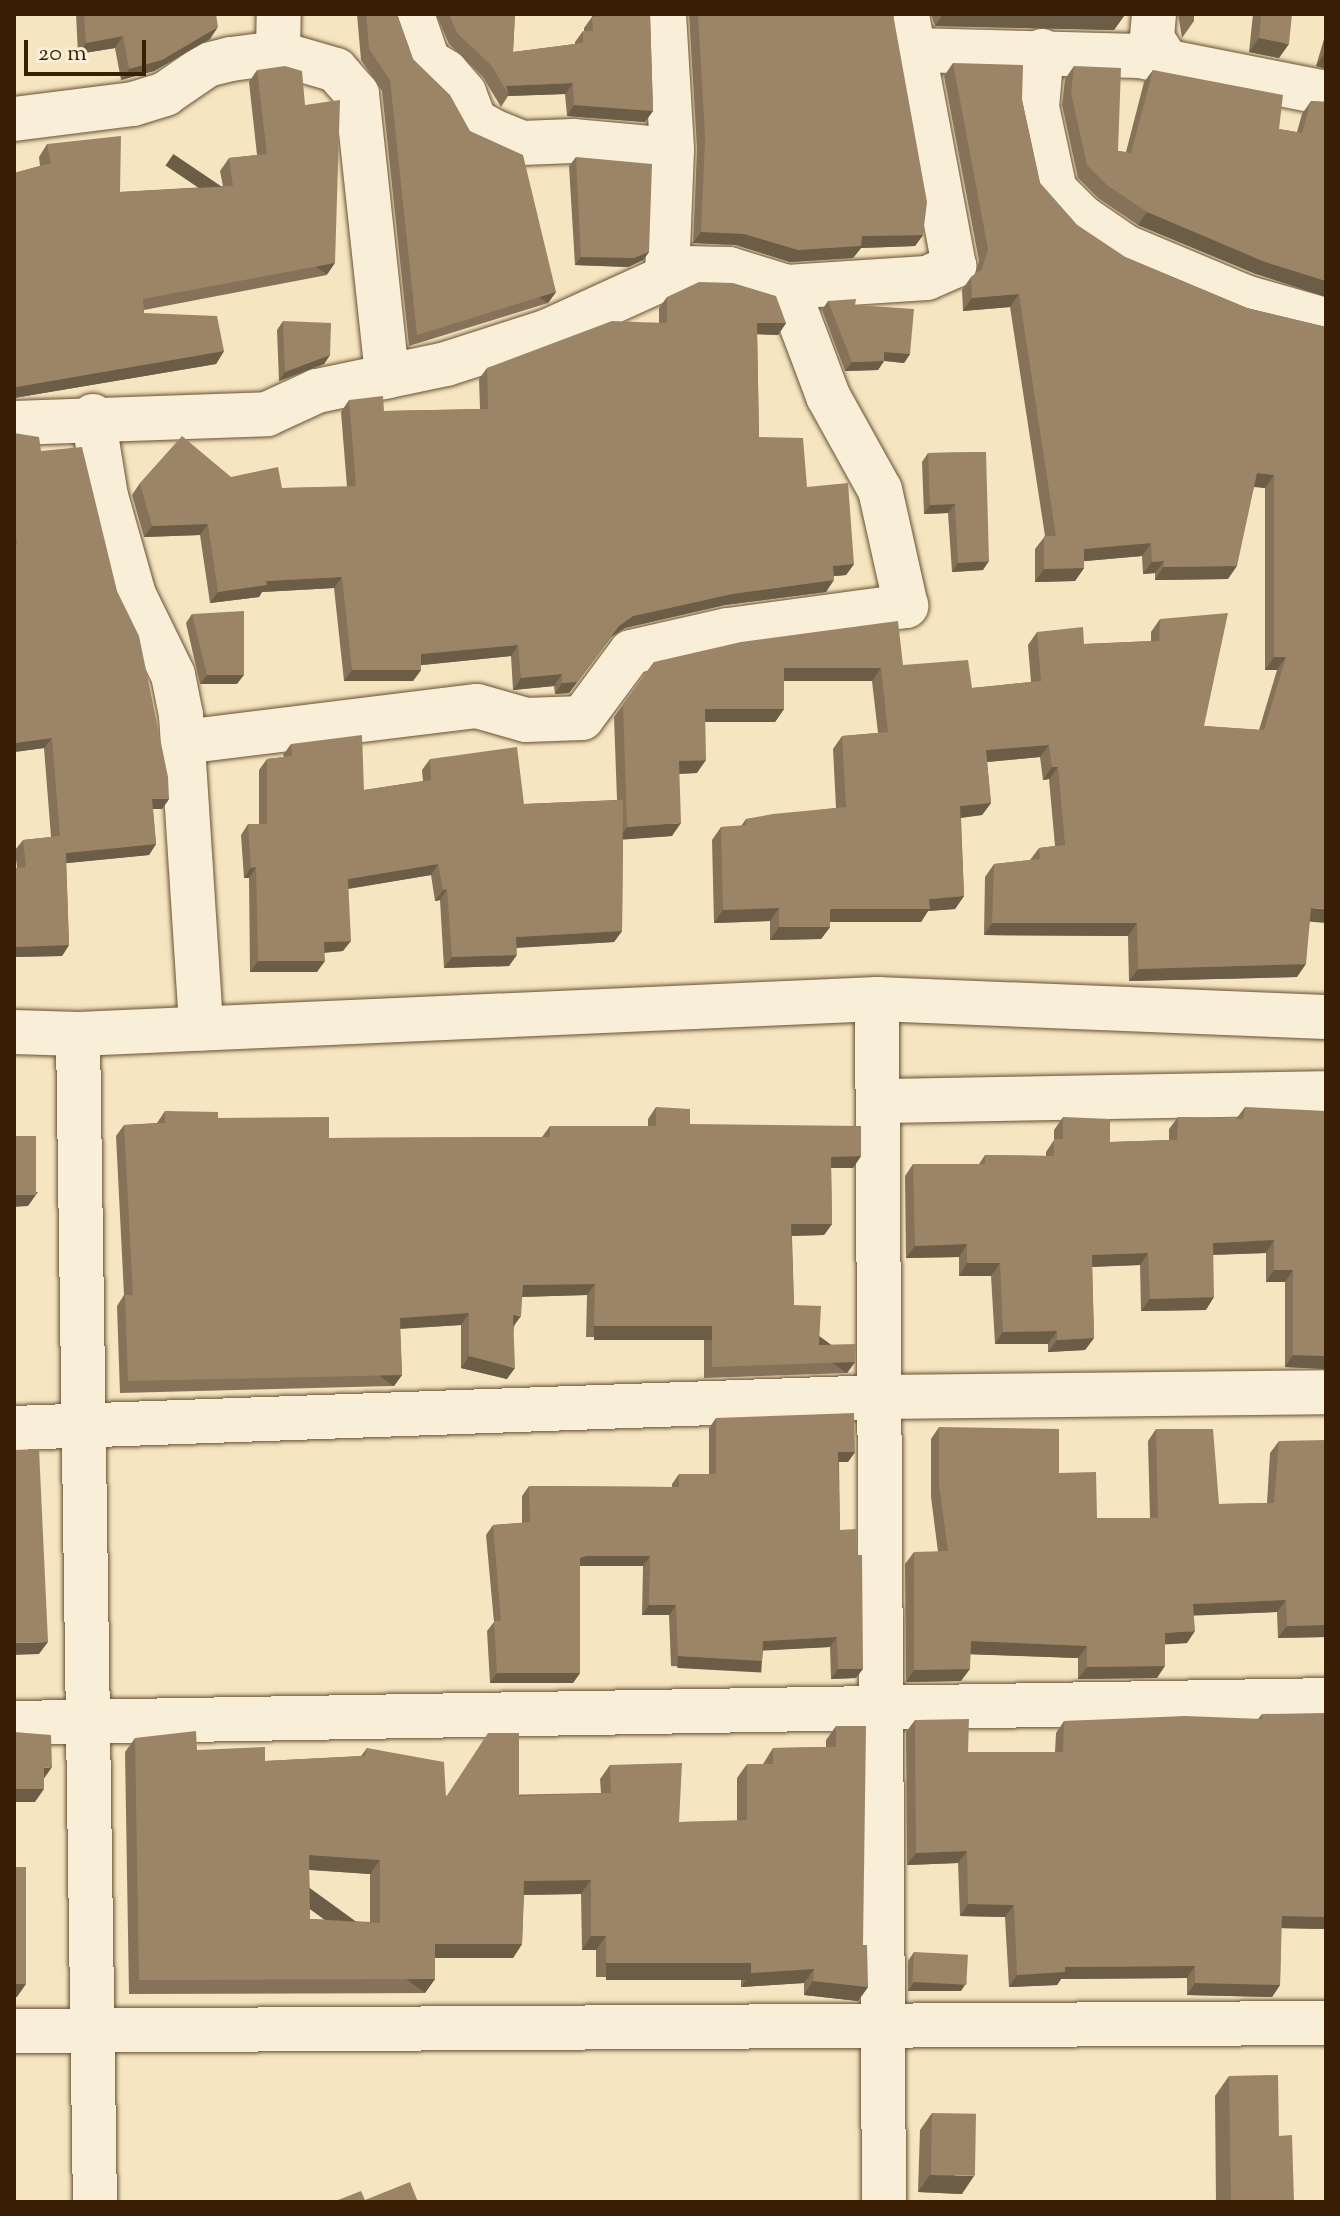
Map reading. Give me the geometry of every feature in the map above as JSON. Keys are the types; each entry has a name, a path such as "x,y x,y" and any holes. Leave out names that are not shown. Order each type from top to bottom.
{"street":[{"path":"412,14 428,61 446,72 464,93 475,121 495,132 522,143 573,141 672,150"},
{"path":"664,14 672,150 667,274"},
{"path":"1154,14 1152,38 1167,62"},
{"path":"14,423 93,416 267,414 317,391 446,364 548,331 667,274 686,268 729,269 787,287 927,278 954,266 910,32 1032,38 1326,93"},
{"path":"14,119 133,104 165,94 207,65 278,34 336,70 357,94 387,376"},
{"path":"1032,38 1037,107 1055,190 1082,217 1126,247 1248,298 1326,320"},
{"path":"183,742 477,706 526,720 582,718 631,652 728,630 906,606 880,490 828,396 787,287"},
{"path":"93,416 116,532 134,595 173,675 183,742 201,1028"},
{"path":"877,999 880,1101 878,1397 883,1709 884,2202"},
{"path":"14,1032 78,1034 877,999 1326,1017"},
{"path":"78,1034 91,1721 95,2202"},
{"path":"880,1101 1326,1093"},
{"path":"14,1428 878,1397 1326,1392"},
{"path":"14,1723 1326,1700"},
{"path":"14,2031 1326,2023"}],"building":[{"path":"84,14 216,14 218,27 162,60 129,69 123,36 86,43"},
{"path":"366,14 397,14 413,59 450,95 470,131 523,155 556,292 417,335 390,80 369,49"},
{"path":"449,14 515,14 513,52 583,43 583,31 593,31 592,17 599,14 650,14 653,111 574,105 573,83 506,86 509,95 491,65 457,33"},
{"path":"698,14 893,14 927,202 923,235 862,236 861,246 798,250 744,234 701,232 705,137"},
{"path":"1045,14 1124,14 1124,16"},
{"path":"1261,14 1292,14 1289,44 1259,38"},
{"path":"953,63 1023,65 1022,100 1040,183 1077,225 1125,257 1247,308 1326,327 1326,909 1311,908 1306,964 1138,969 1137,923 992,923 994,864 1040,859 1039,848 1065,845 1058,767 1052,767 1049,745 986,750 991,803 960,806 964,896 929,899 930,909 830,909 830,927 779,927 779,908 723,910 721,827 746,825 746,819 773,814 846,807 842,736 888,732 881,668 784,668 784,709 705,709 706,760 679,761 681,823 627,827 623,704 654,662 741,642 898,621 903,665 968,660 972,688 1041,681 1037,632 1083,627 1084,644 1159,641 1160,619 1228,613 1204,726 1264,730 1286,657 1274,657 1274,475 1257,473 1237,566 1163,567 1164,561 1152,562 1151,543 1084,549 1084,568 1044,569 1044,536 1056,536 1019,294 972,298 971,277 982,269 988,249"},
{"path":"285,66 302,71 305,105 340,100 335,263 143,299 144,313 217,316 224,351 16,387 14,173 51,163 47,144 121,136 120,192 233,186 229,158 267,154 257,70"},
{"path":"1074,66 1121,68 1118,151 1131,153 1153,70 1283,95 1279,129 1302,133 1311,101 1326,102 1326,281 1265,262 1147,212 1107,185 1087,165 1071,93"},
{"path":"576,157 652,164 649,252 634,258 581,257"},
{"path":"699,282 733,283 776,296 786,323 757,323 759,437 803,438 807,487 848,483 854,564 833,566 834,580 732,594 633,616 619,626 577,682 562,683 562,674 521,678 518,645 421,654 421,670 352,670 342,577 266,581 267,585 218,592 208,524 152,526 140,483 182,436 231,477 278,467 282,488 356,486 349,400 383,396 384,411 488,409 487,368 612,321 667,323 667,297"},
{"path":"856,299 855,305 914,309 910,354 884,352 884,361 852,362 828,301"},
{"path":"283,321 331,323 330,355 285,372"},
{"path":"14,433 39,437 41,451 82,447 117,591 139,636 168,777 169,799 152,799 156,844 66,853 69,945 14,947 14,868 26,867 23,840 60,836 52,738 14,743 14,544 17,544"},
{"path":"986,452 989,561 958,563 955,504 930,505 928,453"},
{"path":"244,611 244,675 207,675 192,614"},
{"path":"362,735 364,790 431,780 430,759 517,747 524,804 623,800 622,931 516,937 517,955 452,957 447,889 443,890 438,864 348,879 351,941 324,942 325,961 258,961 256,867 251,868 248,824 267,824 267,759 292,756 291,744"},
{"path":"656,1107 690,1109 690,1124 861,1126 861,1156 831,1157 832,1224 791,1224 794,1305 821,1306 819,1345 856,1344 855,1362 712,1367 712,1326 594,1326 595,1284 523,1285 521,1316 513,1315 515,1368 469,1356 469,1313 400,1318 402,1375 128,1381 125,1295 133,1295 124,1125 165,1123 165,1111 218,1112 218,1118 329,1117 329,1138 550,1137 550,1126 656,1126"},
{"path":"1245,1107 1326,1111 1326,1356 1293,1355 1293,1270 1274,1270 1274,1240 1213,1243 1214,1297 1150,1299 1148,1253 1092,1255 1094,1338 1057,1340 1057,1331 1003,1332 1000,1263 967,1263 967,1244 915,1246 913,1164 985,1164 985,1155 1054,1156 1054,1139 1063,1139 1063,1117 1110,1119 1110,1142 1177,1140 1178,1117 1243,1119"},
{"path":"14,1136 36,1136 36,1195 14,1195"},
{"path":"854,1413 855,1452 838,1452 840,1530 856,1529 857,1555 862,1555 863,1669 838,1669 837,1637 763,1641 762,1661 678,1656 676,1605 649,1605 650,1556 586,1556 580,1558 580,1673 497,1673 494,1621 501,1621 493,1525 530,1522 529,1486 679,1487 679,1474 716,1474 716,1418"},
{"path":"939,1427 1059,1429 1059,1473 1096,1472 1097,1518 1158,1518 1156,1429 1213,1429 1219,1504 1274,1503 1279,1441 1326,1440 1326,1625 1287,1626 1286,1600 1193,1604 1195,1631 1165,1633 1165,1666 1087,1667 1087,1646 971,1641 970,1669 914,1670 914,1552 948,1551 939,1485"},
{"path":"39,1449 48,1642 14,1643 14,1450"},
{"path":"1326,1713 1326,1917 1282,1916 1280,1985 1195,1983 1195,1966 1065,1967 1065,1972 1017,1975 1014,1905 968,1904 967,1851 916,1853 915,1720 969,1719 968,1752 1063,1752 1064,1721 1185,1716 1262,1719 1262,1714"},
{"path":"836,1726 866,1726 863,1945 867,1945 868,1987 813,1981 814,1969 751,1973 751,1963 606,1963 606,1936 591,1936 591,1880 524,1881 522,1944 435,1944 435,1979 139,1980 135,1738 196,1731 197,1750 265,1747 265,1761 365,1756 367,1748 444,1762 446,1797 488,1733 519,1733 519,1796 611,1793 610,1765 682,1763 679,1822 747,1820 747,1764 773,1764 773,1748 836,1747","holes":["309,1855 380,1860 380,1923 310,1919"]},
{"path":"14,1732 51,1735 52,1767 44,1768 44,1789 14,1789"},
{"path":"14,1867 26,1867 26,1984 14,1984"},
{"path":"914,1952 968,1955 966,1985 912,1982"},
{"path":"1278,2075 1279,2136 1292,2135 1294,2202 1231,2202 1229,2076"},
{"path":"932,2113 976,2114 975,2176 931,2175"},
{"path":"410,2182 418,2202 333,2202 361,2191 365,2200"}]}
